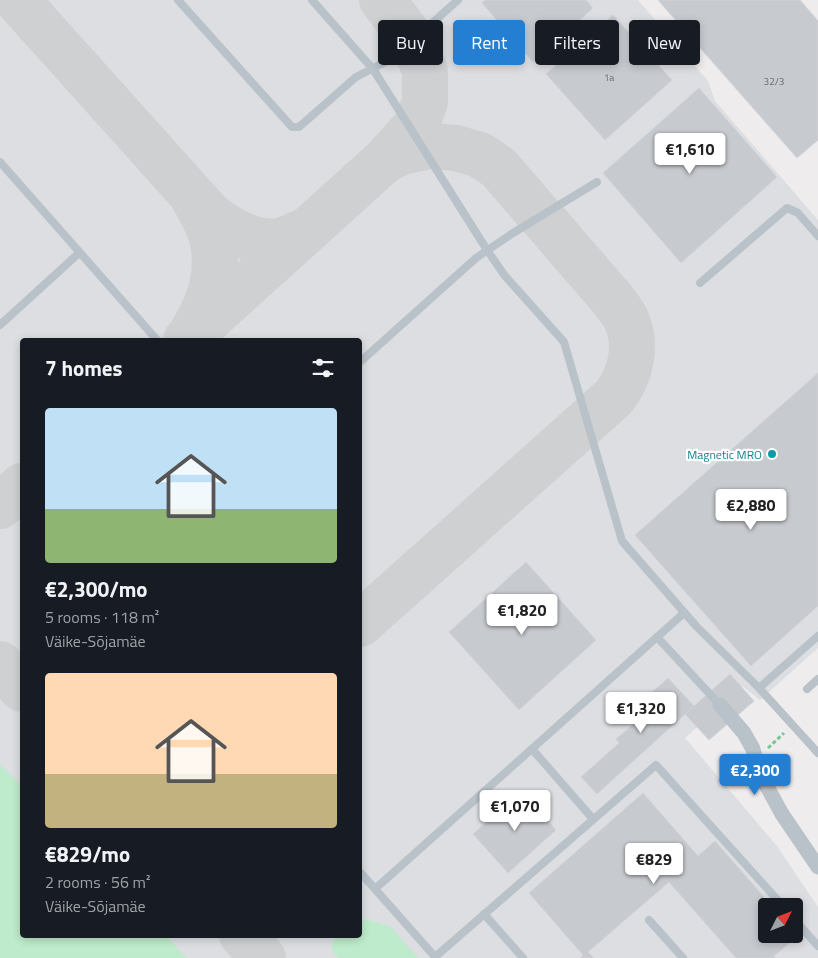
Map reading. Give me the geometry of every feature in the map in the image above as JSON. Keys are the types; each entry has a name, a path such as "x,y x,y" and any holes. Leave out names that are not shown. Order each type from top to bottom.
{"street":[{"path":"720,705 744,733 753,749 758,770 777,805 818,867"}],"lane":[{"path":"178,0 292,127 299,127 356,77 393,58 458,0"},
{"path":"312,0 374,69 505,276 564,342 622,541 684,613 759,688 818,753"},
{"path":"0,162 156,338"},
{"path":"362,360 476,258 540,216 597,182"},
{"path":"700,283 786,208 798,213 818,236"},
{"path":"0,326 79,253"},
{"path":"375,889 684,613"},
{"path":"759,688 818,636"},
{"path":"657,637 720,705"},
{"path":"807,689 818,679"},
{"path":"532,749 593,819"},
{"path":"362,874 435,957 656,765 776,898"},
{"path":"484,914 523,958"},
{"path":"649,920 683,958"},
{"path":"803,929 818,946"}],"shaded area":[{"path":"0,0 638,0 655,20 629,20 629,65 694,65 708,81 715,101 818,220 818,648 760,700 742,686 685,738 777,846 818,907 818,958 0,958"}],"green space":[{"path":"0,765 20,784 20,938 169,938 186,958 0,958"},
{"path":"369,920 391,927 418,958 338,958 332,950 332,943 335,938 362,938 362,921"}],"building":[{"path":"485,0 586,0 593,8 580,20 535,20 535,60 533,62 525,53 525,20 497,20 482,3"},
{"path":"658,0 800,0 818,21 818,140 797,158 700,48 700,20 676,20"},
{"path":"613,15 618,20 607,20"},
{"path":"619,22 629,33 629,65 658,65 672,80 605,140 546,74 556,65 619,65"},
{"path":"699,88 777,177 681,263 603,173"},
{"name":"Magnetic MRO","path":"818,373 818,606 751,666 635,535"},
{"path":"526,562 596,640 519,710 449,632"},
{"path":"730,674 754,701 709,740 685,714"},
{"path":"668,678 694,706 597,794 581,777 619,743 616,739 636,722 633,719 647,706 642,701"},
{"path":"522,791 556,830 508,873 473,834"},
{"path":"643,793 698,856 715,841 765,898 758,898 758,943 790,943 774,956 776,958 736,958 669,882 588,952 594,958 580,958 583,955 529,893"}],"taxiway":[{"path":"17,0 210,215 234,231 260,240 279,241 305,231"},
{"path":"382,0 413,40 425,71 425,102 416,126 384,161"},
{"path":"188,338 384,161 401,152 430,146 456,148 480,155 499,168 623,314 630,329 632,339 631,360 625,379 614,397 362,622"},
{"path":"193,330 209,298 215,262 211,233 194,199"},
{"path":"0,506 20,488"},
{"path":"0,664 20,687"},
{"path":"245,938 263,958"}],"place":[{"name":"Magnetic MRO","path":"772,454"}]}
